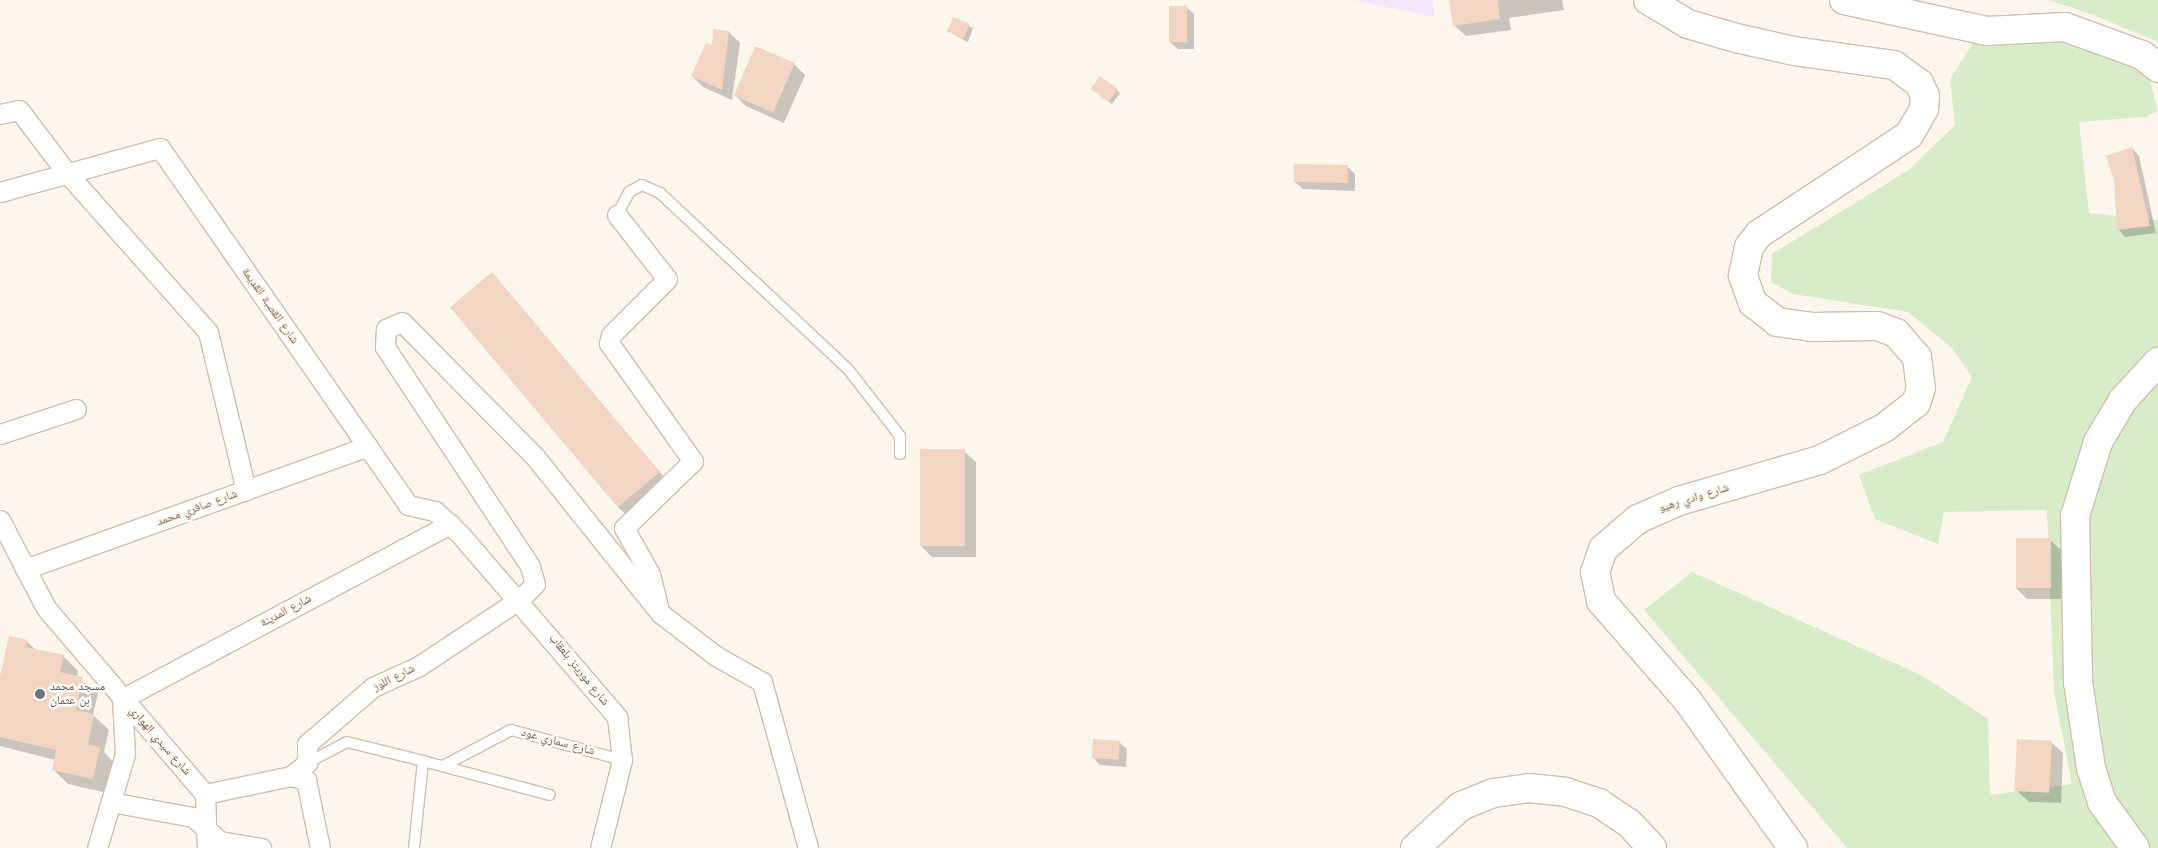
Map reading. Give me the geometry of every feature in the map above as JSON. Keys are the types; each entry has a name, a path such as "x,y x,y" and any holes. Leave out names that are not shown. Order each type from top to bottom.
{"street":[{"name":"شارع وادي رهيو","path":"1648,0 1688,24 1736,38 1794,51 1894,65 1919,83 1925,96 1924,109 1909,135 1759,234 1749,247 1743,276 1746,290 1762,314 1777,322 1812,327 1877,326 1896,334 1917,357 1921,388 1916,403 1884,428 1820,460 1679,501 1638,519 1603,549 1595,572 1601,601 1688,701 1792,848"},
{"path":"1844,0 1987,31 2065,27 2142,55 2158,68"},
{"path":"0,114 18,110 66,172 208,332 246,490"},
{"name":"شارع القصبة القديمة","path":"0,192 66,172 160,148 408,504 435,511 450,524"},
{"path":"617,215 667,279 611,336 609,343 694,461 624,528 650,574 660,613 716,656 762,682 808,848"},
{"name":"شارع اللوز","path":"307,763 307,744 373,687 418,666 520,599 535,584 530,566 384,347 386,329 394,322 402,322 536,458 660,613"},
{"path":"2134,848 2102,802 2088,750 2078,682 2075,516 2098,442 2123,400 2158,362"},
{"path":"0,434 76,410"},
{"name":"شارع صافري محمد","path":"26,569 368,446"},
{"name":"شارع سيدي الهواري","path":"0,520 46,608 205,794"},
{"name":"شارع موريتز بلعقاب","path":"450,524 520,599 617,717 622,760 600,848"},
{"name":"شارع المدينة","path":"122,698 450,524"},
{"path":"97,848 125,754 122,698"},
{"path":"291,776 307,763"},
{"path":"208,841 205,794 291,776 306,780 320,848"},
{"path":"1415,848 1461,806 1494,793 1529,788 1565,792 1599,803 1629,823 1652,848"},
{"path":"111,802 194,817 208,841"},
{"path":"208,841 220,841 261,848"}],"lane":[{"path":"617,215 629,192 642,185 660,193 848,369 900,436 900,454"},
{"name":"شارع سماري عود","path":"443,766 511,730 622,760"},
{"path":"307,763 348,742 550,795"},
{"path":"414,848 424,761"}],"shaded area":[{"path":"1353,0 1433,0 1434,17"}],"green space":[{"path":"2049,0 2158,0 2158,42 2091,14"},
{"path":"1975,40 2060,42 2126,62 2149,77 2158,111 2145,117 2079,122 2089,213 2158,220 2158,848 1847,848 1644,610 1692,572 1921,675 1988,719 1990,795 2072,784 2054,692 2047,510 1944,512 1938,544 1875,519 1859,475 1943,442 1972,377 1952,348 1908,312 1793,294 1771,282 1772,254 1909,170 1955,125 1950,79"}],"building":[{"path":"1449,0 1498,0 1500,19 1453,26"},
{"path":"1169,6 1187,6 1187,42 1169,42"},
{"path":"953,17 970,24 964,39 947,32"},
{"path":"713,29 729,31 722,90 691,76 706,43 712,45"},
{"path":"755,46 795,63 773,113 734,96"},
{"path":"1100,76 1118,89 1108,102 1091,89"},
{"path":"2132,147 2150,226 2117,230 2114,180 2106,156"},
{"path":"1294,164 1348,165 1348,183 1294,182"},
{"path":"492,272 660,472 618,507 450,307"},
{"path":"920,449 965,449 965,546 920,546"},
{"path":"2016,538 2051,538 2051,588 2016,588"},
{"name":"مسجد محمد بن عثمان","path":"9,636 28,640 26,647 64,655 60,672 83,677 76,710 94,714 88,744 100,747 93,779 52,770 56,750 0,737 0,676"},
{"path":"1093,739 1120,741 1119,760 1092,758"},
{"path":"2017,739 2052,741 2049,793 2014,791"}],"place":[{"name":"مسجد محمد بن عثمان","path":"40,694"}]}
